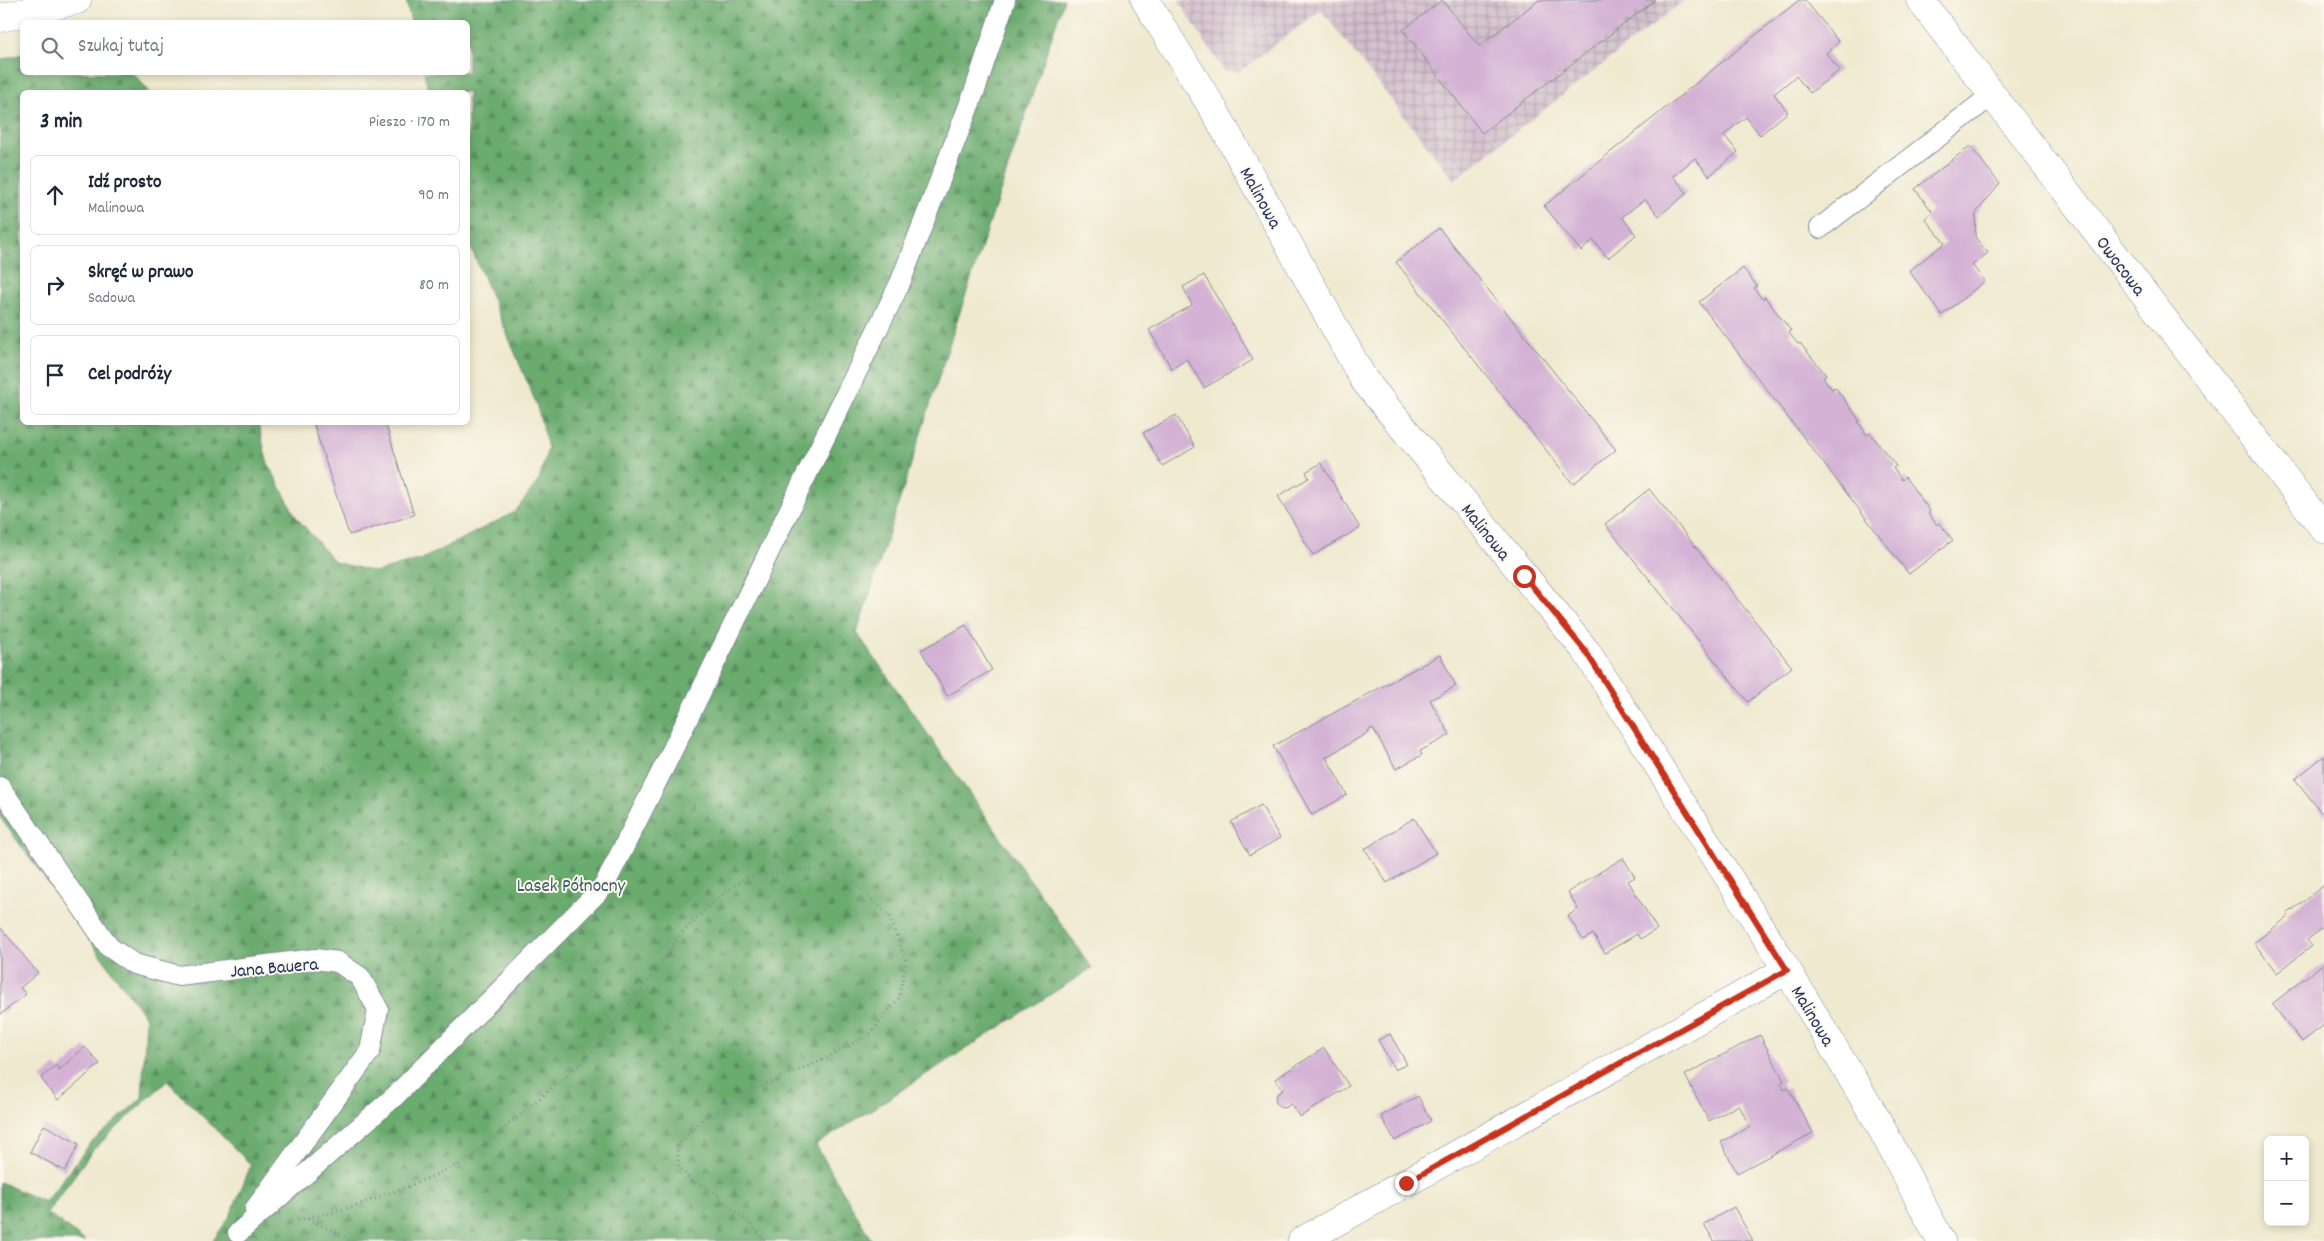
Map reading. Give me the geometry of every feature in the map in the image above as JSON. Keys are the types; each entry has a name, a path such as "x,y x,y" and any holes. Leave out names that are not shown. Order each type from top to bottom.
{"street":[{"path":"0,18 77,0"},
{"name":"Malinowa","path":"1145,0 1214,110 1364,380 1586,652 1787,970 1876,1120 1941,1241"},
{"name":"Owocowa","path":"1920,0 2324,529"},
{"path":"1302,1241 1787,970"}],"lane":[{"name":"Jana Bauera","path":"0,787 109,947 134,964 179,976 315,959 338,962 360,978 378,1009 370,1052 278,1174 238,1233 394,1096 604,886 673,750 900,283 975,90 1005,0"},
{"path":"1820,228 1992,95"}],"path":[{"path":"290,1222 343,1210 410,1186 464,1162 583,1062 649,980 682,933 713,902 746,877 808,869 852,881 890,917 906,961 899,998 870,1034 820,1061 753,1090 702,1120 677,1146 679,1165 691,1180 712,1190 751,1225 764,1241"},
{"path":"308,1218 353,1241"}],"shaded area":[{"path":"1178,0 1685,0 1454,180 1321,10 1239,72 1224,71"}],"green space":[{"name":"Lasek Północny","path":"406,0 1064,0 953,333 857,633 1092,968 816,1145 872,1241 213,1241 230,1216 251,1165 167,1081 93,1150 47,1213 85,1241 0,1241 0,1182 45,1202 90,1144 142,1098 146,1018 0,817 0,60 20,55 20,75 135,75 148,90 20,90 20,425 258,425 267,461 296,517 335,562 376,572 422,559 515,512 539,480 548,448 536,403 470,246 470,90 428,90 425,75 470,75 470,20 411,20"}],"building":[{"path":"1442,0 1479,46 1539,0 1655,0 1482,133 1403,30"},
{"path":"1799,0 1805,0 1839,42 1826,53 1840,70 1810,93 1796,76 1774,94 1788,112 1760,135 1746,117 1736,125 1724,135 1738,152 1709,176 1695,158 1673,176 1687,193 1659,216 1645,199 1622,217 1636,235 1608,258 1593,240 1581,251 1544,206"},
{"path":"1970,146 2000,184 1976,213 1975,237 1988,253 1972,265 1985,281 1942,315 1909,271 1945,243 1925,219 1932,211 1915,189"},
{"path":"1439,228 1616,450 1573,484 1396,262"},
{"path":"1743,268 1757,286 1754,288 1762,299 1765,297 1791,331 1789,333 1798,344 1800,343 1826,375 1823,378 1832,389 1835,387 1860,421 1858,422 1867,435 1870,433 1896,466 1893,468 1902,480 1905,477 1930,511 1928,513 1937,525 1939,523 1953,540 1909,574 1699,302"},
{"path":"1204,275 1253,360 1204,388 1187,359 1172,369 1149,330 1192,305 1183,287"},
{"path":"1176,415 1195,447 1162,466 1143,433"},
{"path":"314,425 386,425 414,515 349,535"},
{"path":"1321,463 1360,528 1313,555 1278,496 1309,478 1306,472"},
{"path":"1649,489 1792,667 1748,702 1605,524"},
{"path":"966,625 992,670 947,696 921,650"},
{"path":"1440,655 1456,686 1430,700 1450,735 1420,751 1422,755 1396,769 1373,728 1369,730 1369,732 1326,757 1347,795 1312,815 1273,746"},
{"path":"2324,756 2324,816 2295,779"},
{"path":"1261,805 1280,838 1250,855 1231,822"},
{"path":"1414,818 1436,853 1387,883 1365,849"},
{"path":"1623,858 1635,877 1628,881 1657,929 1640,939 1637,934 1605,953 1593,934 1583,940 1568,916 1578,909 1568,892"},
{"path":"2324,885 2324,927 2307,940 2312,946 2277,973 2254,943 2289,916 2287,914"},
{"path":"0,927 38,973 20,988 26,994 0,1015"},
{"path":"2324,963 2324,1025 2302,1042 2272,1004"},
{"path":"1390,1034 1407,1064 1395,1070 1378,1040"},
{"path":"1760,1035 1784,1081 1781,1083 1784,1090 1788,1088 1813,1133 1737,1173 1721,1142 1750,1127 1739,1105 1709,1121 1685,1075"},
{"path":"85,1047 100,1064 58,1100 41,1078 56,1065 59,1070"},
{"path":"1324,1048 1349,1086 1300,1117 1291,1104 1285,1108 1279,1107 1275,1100 1277,1094 1283,1090 1275,1079"},
{"path":"1418,1096 1431,1121 1395,1141 1381,1116"},
{"path":"44,1125 79,1144 65,1171 30,1152"},
{"path":"1734,1207 1753,1241 1714,1241 1704,1224"}],"route":[{"path":"1406,1183 1787,970 1586,652 1524,576"}]}
